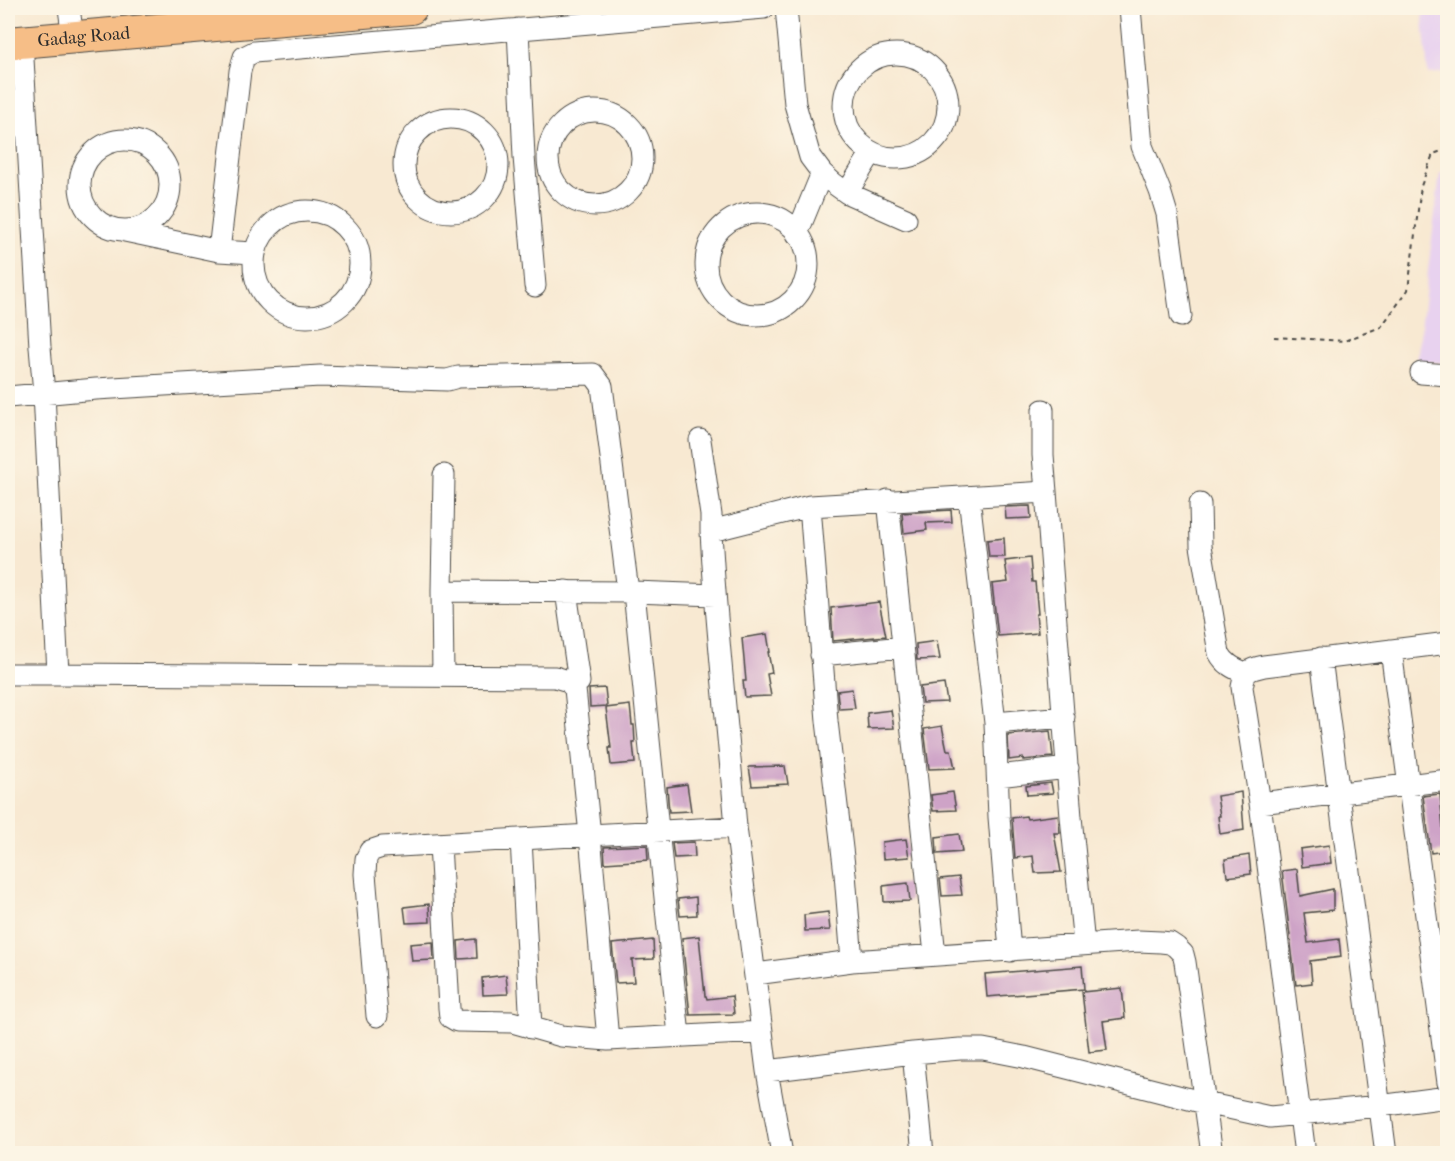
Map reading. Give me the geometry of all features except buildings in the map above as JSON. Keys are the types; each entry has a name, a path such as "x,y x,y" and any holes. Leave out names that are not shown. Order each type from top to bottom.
{"highway":[{"name":"Gadag Road","path":"12,38 70,15 244,8"},
{"name":"Gadag Road","path":"12,38 411,8"}],"street":[{"path":"219,251 240,71 244,57 254,52 764,8"},
{"path":"786,8 795,104 810,157 822,173 847,193 906,219"},
{"path":"1130,8 1142,146 1167,214 1181,316"},
{"path":"518,29 524,157 536,286"},
{"path":"12,38 44,393 58,674"},
{"path":"888,54 906,54 923,61 933,69 944,84 949,102 944,129 934,144 912,157 894,159 872,152 860,145 849,130 843,113 844,96 851,79 870,60 888,54"},
{"path":"587,111 604,111 620,117 629,124 638,138 643,154 638,178 629,192 610,203 593,205 577,202 563,192 553,179 548,164 548,148 555,133 572,117 587,111"},
{"path":"443,118 460,118 475,124 484,131 494,145 498,160 494,185 484,198 465,210 449,212 433,208 418,199 408,186 404,170 404,155 410,140 428,123 443,118"},
{"path":"123,230 139,228 158,217 167,204 171,189 167,165 158,152 134,140 118,140 103,145 86,161 80,175 80,190 84,205 94,218 108,227 219,251 254,253"},
{"path":"847,193 872,152"},
{"path":"498,160 524,157 548,164"},
{"path":"797,234 822,173"},
{"path":"298,212 317,212 334,218 344,226 355,242 360,259 360,269 355,287 344,302 323,315 305,317 286,313 270,303 259,288 254,270 254,253 261,236 280,218 298,212"},
{"path":"748,213 766,213 783,220 797,234 804,242 808,269 804,286 793,301 772,313 754,316 737,312 721,302 710,287 705,270 706,254 712,237 731,219 748,213"},
{"path":"1420,373 1448,375"},
{"path":"8,397 96,389 320,376 447,380 458,377 593,374 603,386 628,591 634,592"},
{"path":"1043,410 1043,455 1071,817 1084,945"},
{"path":"700,440 711,515 715,594 736,827 767,1071 782,1154"},
{"path":"443,676 444,475"},
{"path":"711,531 810,506 1046,492"},
{"path":"969,497 995,723 1010,951"},
{"path":"888,500 935,956"},
{"path":"1200,504 1201,546 1219,653 1229,666 1245,673"},
{"path":"810,506 827,721 845,874 852,961"},
{"path":"442,591 715,594"},
{"path":"566,591 579,682"},
{"path":"634,592 679,1036"},
{"path":"1305,1154 1260,803 1242,687 1245,673 1264,666 1448,643"},
{"path":"822,655 903,647"},
{"path":"1391,650 1448,1083"},
{"path":"1321,658 1386,1154"},
{"path":"8,674 555,677 568,681 575,689 608,1040"},
{"path":"995,723 1064,717"},
{"path":"998,776 1068,768"},
{"path":"1260,803 1448,780"},
{"path":"377,1016 365,874 366,859 370,851 381,847 736,827"},
{"path":"520,839 531,1028"},
{"path":"440,844 450,1017 457,1021 512,1022 561,1036 608,1040 762,1032"},
{"path":"755,974 852,961 1138,941 1170,943 1183,954 1185,962 1212,1154"},
{"path":"767,1071 913,1053 983,1049 1270,1117 1448,1097"},
{"path":"913,1053 923,1154"}],"path":[{"path":"1274,337 1344,341 1381,327 1408,290 1421,186 1433,154 1448,149"}],"shaded area":[{"path":"1422,8 1447,8 1447,72 1428,74"},
{"path":"1440,173 1448,173 1447,363 1417,361"}]}
